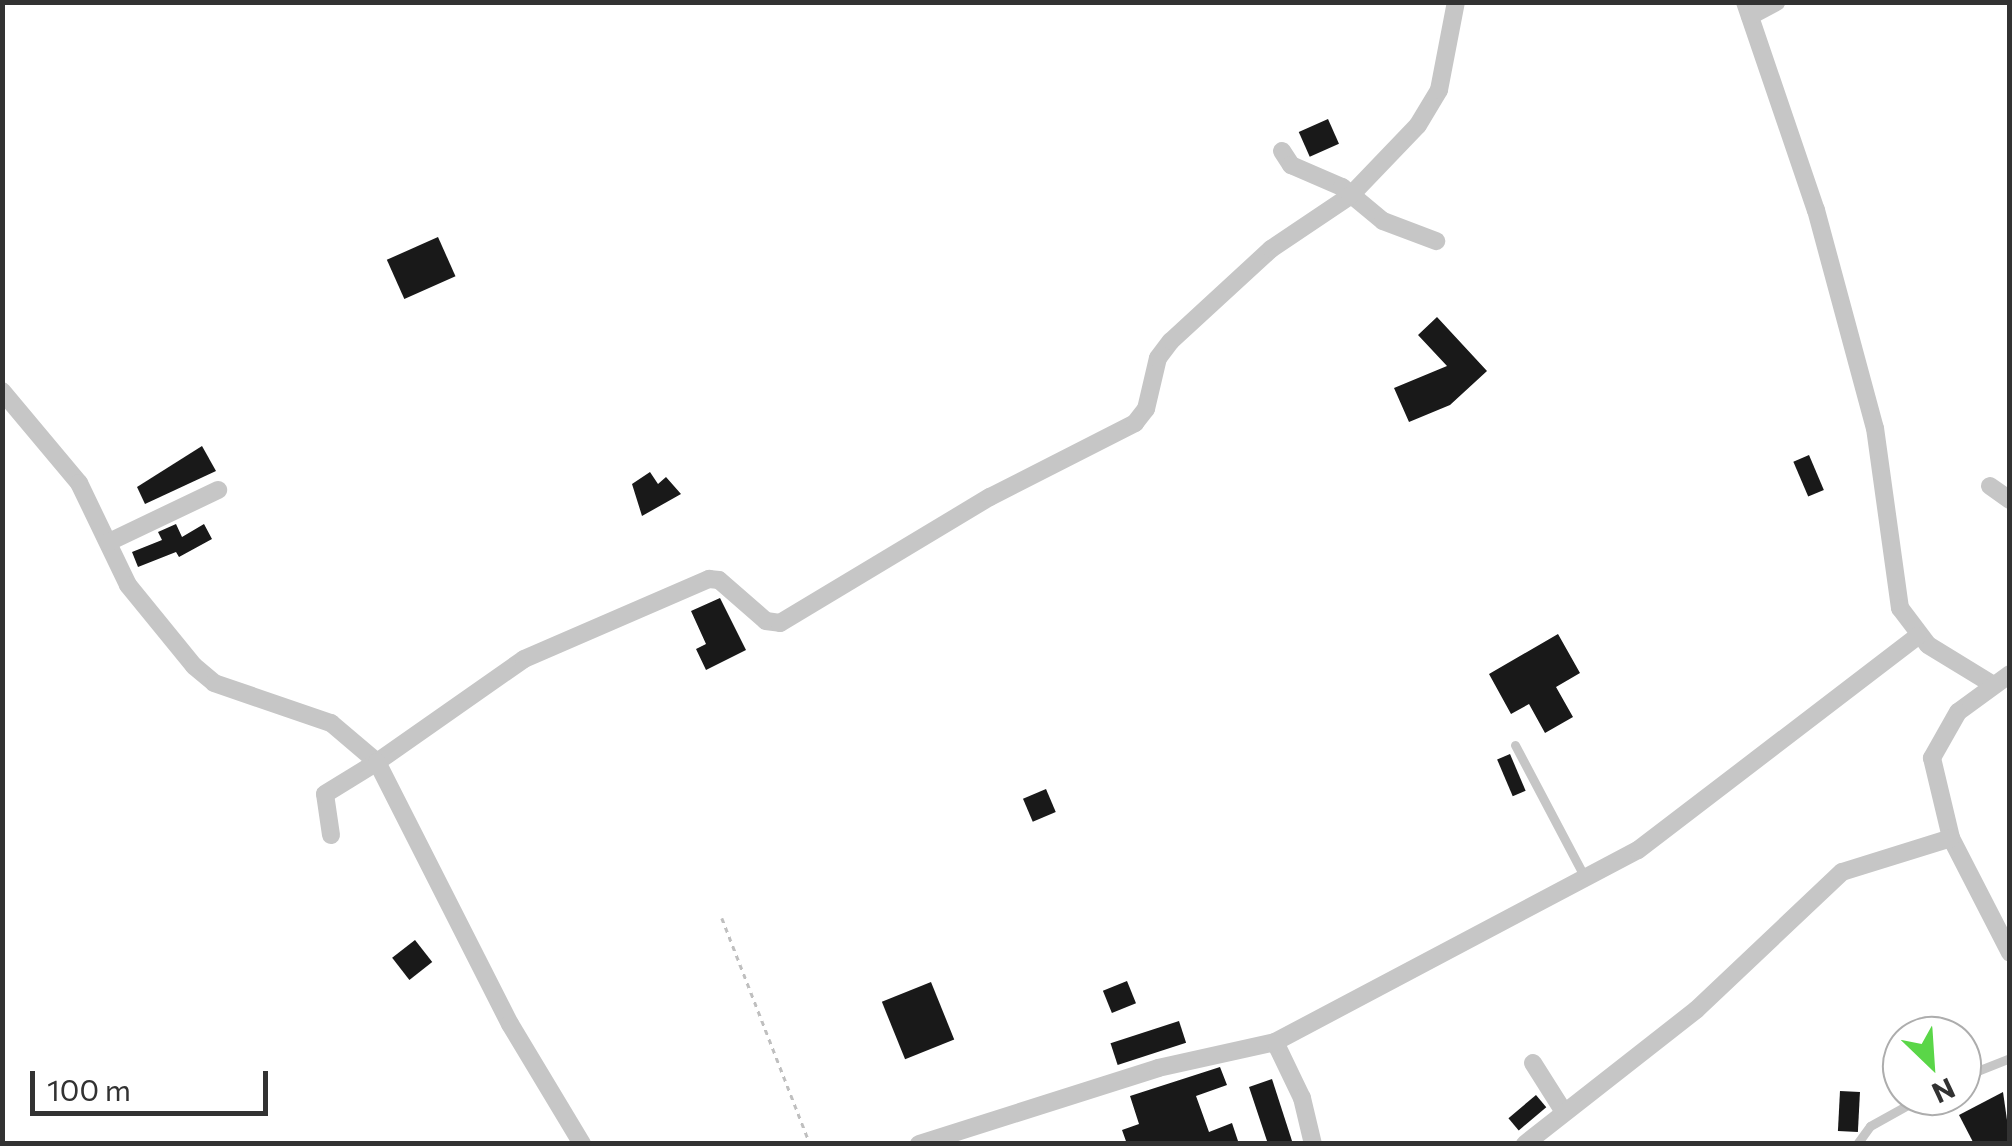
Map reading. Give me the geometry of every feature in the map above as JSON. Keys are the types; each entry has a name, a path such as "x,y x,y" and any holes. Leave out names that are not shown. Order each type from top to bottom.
{"street":[{"path":"331,835 325,794 524,660 607,621 714,579 766,621 780,623 990,497 1115,436 1146,409 1158,358 1171,341 1271,250 1350,196 1434,105 1456,2"},
{"path":"1776,2 1748,9 1843,305 1884,476 1900,608 1918,636 1992,684"},
{"path":"1282,151 1290,165 1350,196 1382,220 1436,241"},
{"path":"2,391 50,442 110,542 139,600 214,682 331,722 377,762 510,1024 582,1144"},
{"path":"1990,486 2010,500"},
{"path":"110,542 218,490"},
{"path":"919,1144 1158,1068 1275,1042 1638,850 1918,636"},
{"path":"2010,674 1958,712 1932,758 1950,838 2010,953"},
{"path":"1526,1144 1696,1010 1842,872 1950,838"},
{"path":"1275,1042 1310,1121 1313,1144"},
{"path":"1532,1062 1564,1112"}],"lane":[{"path":"1515,745 1586,880"},
{"path":"1982,1069 2010,1058"},
{"path":"1857,1144 1870,1126 1888,1116"}],"path":[{"path":"722,918 810,1144"}],"building":[{"path":"1328,119 1339,144 1310,157 1299,132"},
{"path":"438,237 455,276 404,299 387,260"},
{"path":"1437,317 1487,371 1450,405 1409,422 1394,388 1447,366 1418,335"},
{"path":"202,446 216,471 145,504 137,487"},
{"path":"1809,455 1824,490 1808,497 1793,462"},
{"path":"650,472 658,484 666,477 681,494 642,516 632,484"},
{"path":"176,524 182,537 204,524 212,539 179,557 176,552 138,567 132,552 162,540 158,532"},
{"path":"720,598 746,650 706,670 696,649 706,644 691,611"},
{"path":"1558,634 1580,673 1556,687 1573,717 1545,733 1529,704 1511,714 1489,674"},
{"path":"1510,754 1526,791 1513,796 1497,759"},
{"path":"1046,789 1056,812 1033,822 1023,799"},
{"path":"415,940 432,962 409,980 392,958"},
{"path":"1127,981 1136,1003 1112,1013 1103,991"},
{"path":"931,982 954,1039 905,1059 882,1002"},
{"path":"1179,1021 1186,1043 1118,1065 1111,1043"},
{"path":"1220,1067 1227,1085 1196,1096 1209,1132 1232,1123 1239,1144 1127,1144 1122,1130 1139,1124 1130,1096"},
{"path":"1272,1079 1293,1144 1268,1144 1249,1087"},
{"path":"1840,1091 1860,1092 1858,1132 1838,1131"},
{"path":"2003,1092 2010,1141 1974,1144 1960,1116 1982,1116 1982,1103"},
{"path":"1536,1095 1546,1107 1519,1130 1508,1118"}]}
